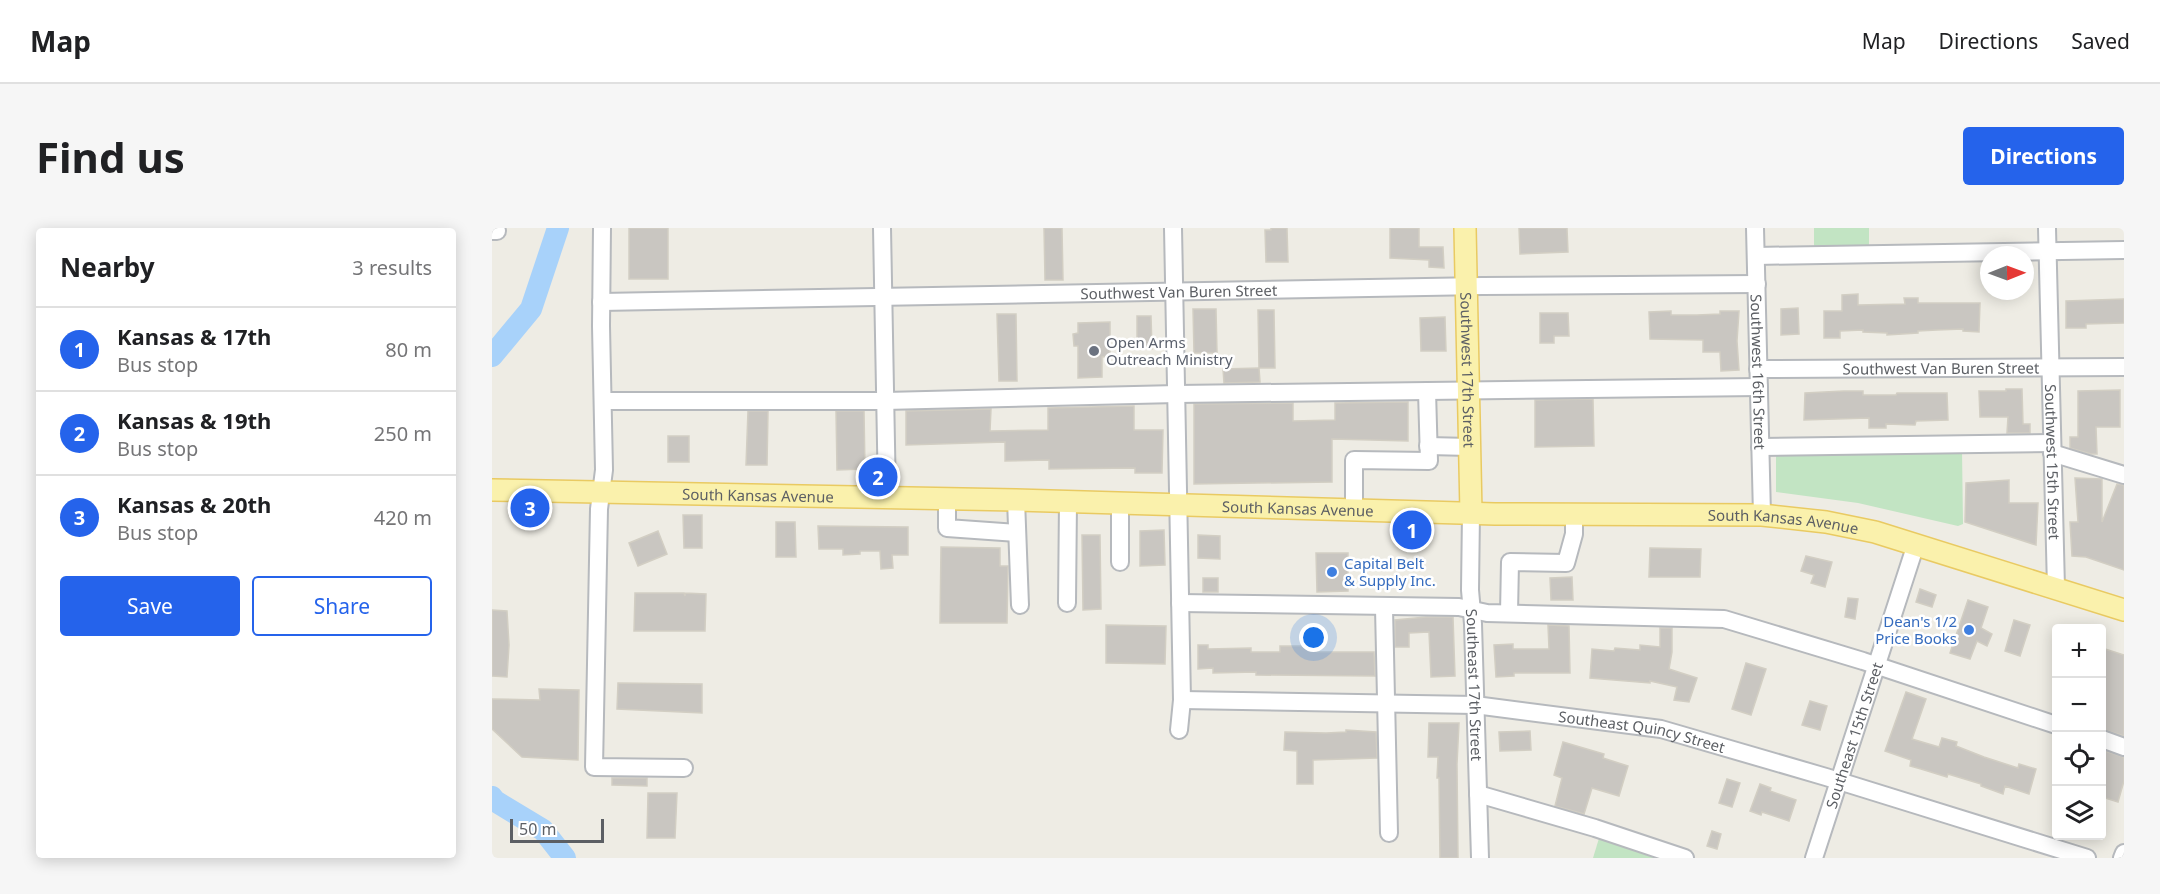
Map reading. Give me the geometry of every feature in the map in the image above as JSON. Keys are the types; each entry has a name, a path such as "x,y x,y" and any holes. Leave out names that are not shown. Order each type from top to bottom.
{"main road":[{"name":"Southwest 17th Street","path":"1465,228 1471,513"},
{"name":"South Kansas Avenue","path":"492,490 1016,500 1471,513 1761,515 1826,522 1875,532 2124,610"}],"street":[{"path":"602,228 604,470 599,509 594,767 684,768"},
{"path":"882,228 887,497"},
{"path":"1173,228 1182,700 1179,730"},
{"name":"Southwest 16th Street","path":"1755,228 1761,515"},
{"name":"Southwest 15th Street","path":"2047,228 2056,588"},
{"path":"1756,256 2124,250"},
{"name":"Southwest Van Buren Street","path":"601,302 1174,291 1757,284"},
{"name":"Southwest Van Buren Street","path":"1758,369 2124,367"},
{"path":"603,401 885,401 1177,394 1759,387"},
{"path":"1354,509 1354,460 1429,461 1427,391"},
{"path":"1428,446 1470,447"},
{"path":"1760,447 2052,448 2124,475"},
{"path":"947,499 947,528 1017,533"},
{"path":"1016,500 1020,605"},
{"path":"1067,603 1068,502"},
{"path":"1120,503 1120,562"},
{"name":"Southeast 17th Street","path":"1471,513 1469,538 1480,858"},
{"path":"1509,613 1510,562 1566,563 1574,534 1574,514"},
{"name":"Southeast 15th Street","path":"1814,858 1916,544"},
{"path":"1180,603 1384,608 1459,607 1487,613 1724,619 1863,661 2052,724"},
{"path":"1384,608 1389,833"},
{"name":"Southeast Quincy Street","path":"1182,700 1475,705 1661,729 1839,781 2087,858"},
{"path":"2106,740 2124,747"},
{"path":"1479,794 1595,828 1685,858"},
{"path":"2122,858 2124,853"}],"green space":[{"path":"1814,228 1869,228 1869,249 1814,249"},
{"path":"1962,450 1963,524 1958,526 1858,503 1776,492 1776,451"},
{"path":"1600,835 1671,858 1593,858"}],"building":[{"path":"629,228 668,228 668,279 629,279"},
{"path":"1044,228 1062,228 1063,280 1045,280"},
{"path":"1271,228 1287,228 1288,262 1266,262 1265,230 1271,230"},
{"path":"1390,228 1419,228 1419,247 1443,247 1444,268 1429,267 1429,260 1390,258"},
{"path":"1519,228 1567,228 1568,252 1520,254"},
{"path":"1858,294 1858,305 1905,304 1904,298 1918,298 1918,303 1980,303 1979,332 1963,331 1963,329 1887,335 1887,333 1863,332 1863,330 1840,331 1840,338 1824,338 1824,311 1842,311 1842,295"},
{"path":"2124,299 2124,323 2086,324 2086,328 2066,328 2066,301"},
{"path":"1798,308 1799,334 1781,335 1781,309"},
{"path":"1193,309 1216,309 1217,353 1194,353"},
{"path":"1258,310 1274,310 1275,368 1259,368"},
{"path":"1671,311 1671,315 1697,315 1720,314 1720,311 1739,311 1737,341 1739,370 1721,371 1720,352 1703,352 1703,340 1650,339 1649,312"},
{"path":"1540,313 1568,313 1569,336 1554,336 1554,343 1540,343"},
{"path":"997,314 1016,314 1017,381 999,381"},
{"path":"1137,316 1151,316 1152,349 1137,349"},
{"path":"1445,317 1446,351 1421,351 1420,318"},
{"name":"Open Arms Outreach Ministry","path":"1110,322 1110,356 1102,357 1102,377 1078,378 1078,346 1074,346 1073,334 1078,333 1078,323"},
{"path":"1259,368 1260,382 1224,383 1223,369"},
{"path":"2006,389 2022,389 2023,424 2030,424 2030,433 2007,433 2008,417 1980,417 1979,391 2006,391"},
{"path":"2120,390 2120,427 2096,427 2097,454 2070,448 2070,437 2078,437 2078,391"},
{"path":"1863,391 1863,395 1947,393 1948,420 1916,421 1915,425 1886,424 1886,428 1869,428 1869,418 1804,420 1805,393"},
{"path":"1593,399 1594,446 1535,447 1535,400"},
{"path":"1408,402 1408,441 1332,439 1332,482 1194,484 1194,404 1293,403 1293,421 1335,420 1335,403"},
{"path":"1134,406 1134,430 1163,430 1162,473 1135,473 1135,468 1049,469 1049,460 1005,461 1005,442 906,445 906,411 991,409 990,431 1048,430 1048,408"},
{"path":"748,411 768,411 767,465 746,465"},
{"path":"836,411 864,411 865,469 837,470"},
{"path":"668,436 689,436 689,462 668,462"},
{"path":"2075,478 2102,479 2102,522 2117,484 2124,485 2124,570 2086,557 2072,556 2070,522 2078,522"},
{"path":"2009,480 2009,503 2038,503 2036,545 1965,522 1966,483"},
{"path":"683,515 702,515 702,548 684,548"},
{"path":"776,522 795,522 796,557 776,557"},
{"path":"818,526 908,527 908,555 892,555 893,568 881,569 880,551 860,551 860,554 843,555 843,549 819,549"},
{"path":"1164,530 1165,565 1140,566 1140,531"},
{"path":"658,531 667,554 638,566 629,543"},
{"path":"1082,535 1100,535 1101,609 1083,610"},
{"path":"1198,535 1220,536 1220,559 1198,558"},
{"path":"941,547 1000,548 1000,566 1008,566 1007,623 940,623"},
{"path":"1650,548 1701,549 1700,577 1649,577"},
{"name":"Capital Belt & Supply Inc.","path":"1316,553 1348,553 1348,591 1317,592"},
{"path":"1806,556 1832,562 1825,587 1811,583 1814,575 1801,571"},
{"path":"1572,577 1573,600 1551,600 1550,578"},
{"path":"1203,578 1218,578 1218,592 1203,592"},
{"path":"1920,589 1936,595 1932,607 1916,602"},
{"path":"635,593 684,593 685,596 685,593 706,594 705,631 634,631"},
{"path":"1848,598 1858,599 1855,619 1845,617"},
{"name":"Dean's 1/2 Price Books","path":"1968,600 1988,607 1981,628 1992,634 1987,646 1977,641 1970,659 1950,653"},
{"path":"492,610 507,611 509,645 507,677 492,676"},
{"path":"1453,617 1455,676 1431,677 1429,632 1409,633 1409,647 1395,647 1395,620"},
{"path":"2014,620 2030,625 2020,656 2005,651"},
{"path":"1106,625 1166,626 1165,664 1106,663"},
{"path":"1548,625 1569,626 1570,673 1514,673 1514,676 1496,677 1494,645 1513,644 1513,649 1549,649"},
{"path":"1660,628 1672,628 1669,669 1697,678 1689,702 1674,700 1677,687 1650,681 1650,683 1590,678 1592,649 1614,651 1615,648 1640,650 1640,645 1660,647"},
{"path":"1198,645 1208,645 1208,649 1251,648 1251,652 1280,652 1280,646 1317,646 1317,652 1374,652 1375,676 1213,673 1213,668 1198,669"},
{"path":"2106,649 2124,655 2124,736 2106,730"},
{"path":"1746,663 1766,669 1751,715 1732,709"},
{"path":"618,683 702,684 702,713 617,709"},
{"path":"539,689 579,690 578,760 522,757 492,729 492,699 540,700"},
{"path":"1906,692 1926,699 1912,739 1939,747 1942,738 1957,742 1956,746 1984,757 2018,768 2019,764 2036,769 2029,794 2005,786 2003,794 1981,786 1981,784 1948,774 1947,777 1910,766 1911,760 1885,751"},
{"path":"1810,701 1827,706 1820,730 1802,725"},
{"path":"1429,723 1459,723 1458,858 1440,858 1438,757 1428,757"},
{"path":"1346,730 1376,732 1377,758 1313,760 1313,784 1297,784 1297,751 1284,750 1285,732 1326,733 1346,732"},
{"path":"1530,731 1531,750 1500,751 1499,732"},
{"path":"1563,742 1604,754 1603,758 1628,766 1619,796 1592,788 1584,814 1555,806 1562,778 1554,775"},
{"path":"2106,751 2124,757 2124,781 2118,802 2106,798"},
{"path":"612,778 647,778 647,786 612,785"},
{"path":"1727,779 1740,783 1732,807 1719,803"},
{"path":"1760,784 1771,788 1770,791 1796,800 1789,821 1762,812 1761,815 1750,811"},
{"path":"648,793 677,793 675,838 647,838"},
{"path":"1712,831 1721,834 1717,849 1707,846"}],"waterway":[{"path":"492,356 531,309 558,228"},
{"path":"492,797 543,830 565,858"}],"place":[{"name":"Open Arms Outreach Ministry","path":"1094,351"},
{"name":"Kansas & 19th","path":"878,477"},
{"name":"Kansas & 20th","path":"530,508"},
{"name":"Kansas & 17th","path":"1412,530"},
{"name":"Capital Belt & Supply Inc.","path":"1332,572"},
{"name":"Dean's 1/2 Price Books","path":"1969,630"}]}
